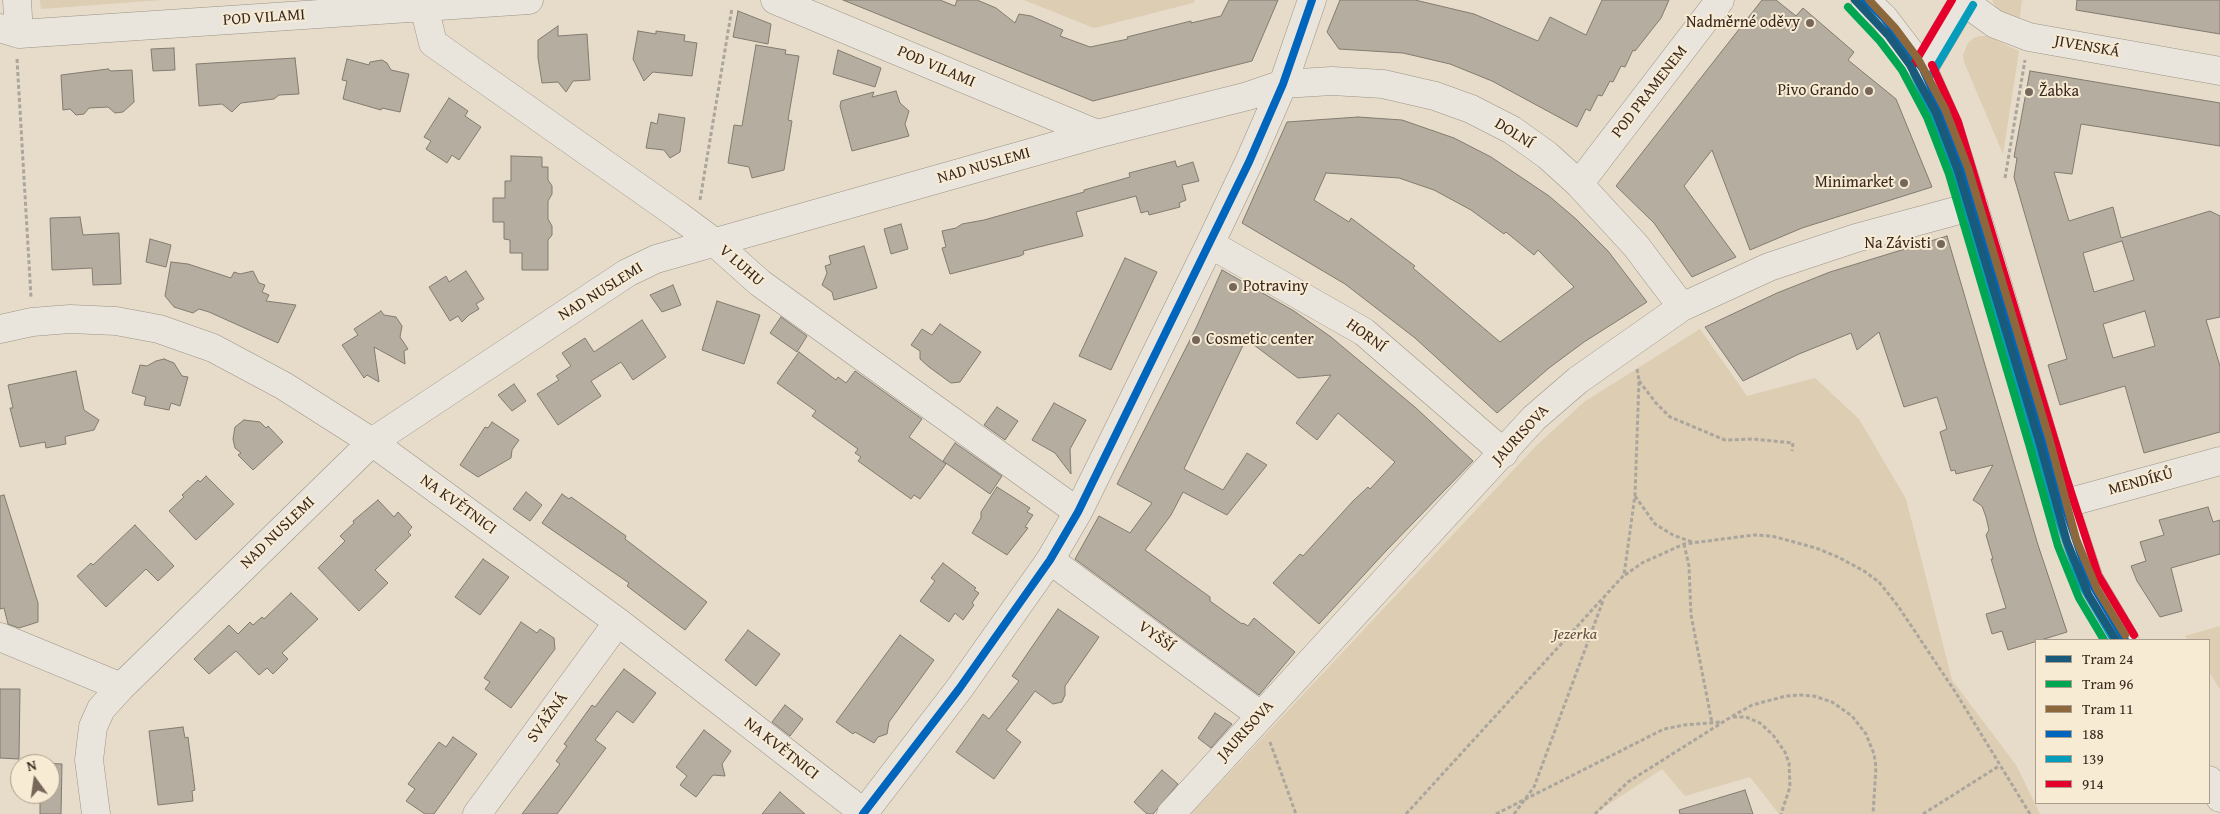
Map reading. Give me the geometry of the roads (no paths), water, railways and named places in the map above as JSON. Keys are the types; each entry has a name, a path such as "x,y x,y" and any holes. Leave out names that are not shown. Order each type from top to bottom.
{"street":[{"path":"12,38 17,0"},
{"name":"POD VILAMI","path":"12,38 529,0"},
{"name":"POD VILAMI","path":"774,0 1097,134"},
{"path":"863,813 959,689 1050,560 1078,512 1210,244 1282,84 1312,0"},
{"name":"POD PRAMENEM","path":"1579,184 1720,0"},
{"path":"1865,0 1884,18 1923,68 1948,125 2063,504 2089,578 2124,639"},
{"path":"1923,68 1963,1"},
{"name":"JIVENSKÁ","path":"1963,1 1995,24 2029,36 2220,71"},
{"name":"V LUHU","path":"424,7 433,43 714,242 760,283 1078,512"},
{"name":"DOLNÍ","path":"1282,84 1332,81 1383,84 1435,96 1471,109 1512,130 1547,155 1579,184 1636,246 1682,307"},
{"name":"NAD NUSLEMI","path":"96,814 89,760 93,727 101,709 120,687 372,442 633,269 656,259 714,242 1097,134 1248,96 1282,84"},
{"name":"JAURISOVA","path":"1171,814 1260,715 1504,453 1534,418 1555,399 1682,307 1769,267 1856,238 1974,206"},
{"name":"HORNÍ","path":"1210,244 1364,332 1504,453"},
{"name":"NA KVĚTNICI","path":"0,329 32,322 70,319 116,321 159,329 213,348 284,386 372,442 618,622 863,813"},
{"name":"MENDÍKŮ","path":"2063,504 2220,461"},
{"name":"VYŠŠÍ","path":"1050,560 1260,715"},
{"path":"2089,578 2118,615 2131,639"},
{"name":"SVÁŽNÁ","path":"477,814 618,622"},
{"path":"0,637 120,687"},
{"path":"2210,769 2220,785"},
{"path":"2210,782 2220,798"}],"tram line":[{"name":"24","path":"1855,0 1888,35 1910,65 1936,113 1958,171 2039,441 2067,542 2088,594 2115,639"},
{"name":"11","path":"1869,0 1895,28 1918,59 1945,109 1968,168 2049,438 2076,539 2097,589 2125,635"},
{"name":"96","path":"1848,7 1880,41 1902,70 1927,117 1949,174 2058,546 2079,598 2103,639"}],"place":[{"name":"Nadměrné oděvy","path":"1810,23"},
{"name":"Pivo Grando","path":"1869,91"},
{"name":"Žabka","path":"2029,92"},
{"name":"Minimarket","path":"1904,183"},
{"name":"Na Závisti","path":"1941,244"},
{"name":"Potraviny","path":"1233,287"},
{"name":"Cosmetic center","path":"1196,340"}],"park label":[{"name":"Jezerka","path":"1575,635"}]}
